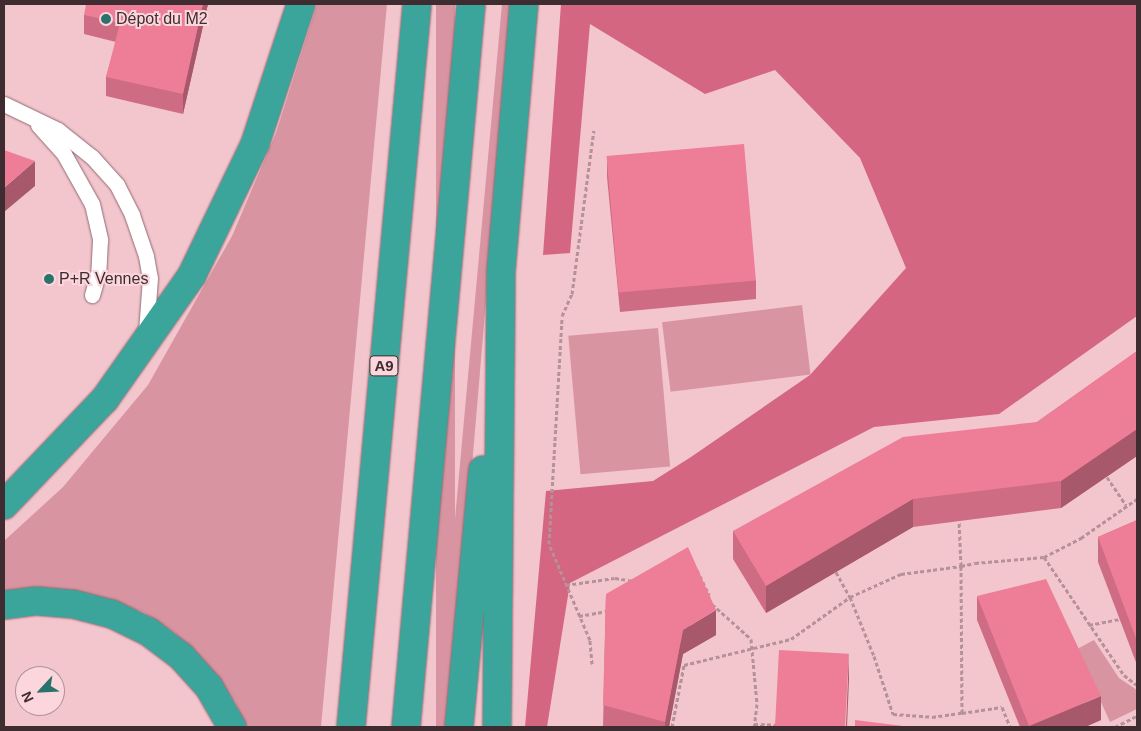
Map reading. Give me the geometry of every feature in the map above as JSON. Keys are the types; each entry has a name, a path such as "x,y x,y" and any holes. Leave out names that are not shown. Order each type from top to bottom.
{"highway":[{"path":"4,505 64,445 142,350 192,274 235,190 273,98 302,4"},
{"name":"A9","path":"352,727 417,4"},
{"path":"406,727 471,4"},
{"path":"459,727 502,272 524,4"},
{"path":"497,727 502,272"},
{"path":"4,606 37,601 73,604 112,614 149,632 181,656 209,687 232,727"}],"lane":[{"path":"4,104 58,130 92,157 125,199 140,236 150,278 150,304 142,350"},
{"path":"26,114 64,154 92,204 100,240 98,274 92,295"}],"path":[{"path":"592,664 590,640 549,544 562,316 572,294 594,130"},
{"path":"1106,478 1126,505"},
{"path":"672,727 684,665 791,639 850,597 901,574 1044,557 1081,538 1137,499"},
{"path":"959,521 962,713"},
{"path":"1044,557 1124,675 1137,685"},
{"path":"691,567 701,573 713,606 751,639 758,704 754,726 778,725"},
{"path":"836,572 850,597 874,656 893,714 932,717 1002,707 1010,727"},
{"path":"566,585 615,578 638,581"},
{"path":"579,616 611,609"},
{"path":"1089,625 1120,619"},
{"path":"1115,727 1137,716"}],"shaded area":[{"path":"317,4 387,4 321,727 246,727 235,702 216,677 175,633 143,612 110,600 4,595 4,541 63,487 148,385 232,236 276,133"},
{"path":"436,4 455,4 455,727 436,727"},
{"path":"502,4 511,4 450,727 436,727"},
{"path":"561,4 1137,4 1137,316 999,414 874,427 570,583 547,727 525,727 546,491 653,481 810,375 906,268 860,158 775,70 705,94 590,24 570,253 543,255"},
{"path":"802,305 811,374 671,392 662,322"},
{"path":"658,328 670,466 580,474 568,336"},
{"path":"1094,640 1119,678 1137,690 1137,709 1110,722 1077,649"}],"building":[{"path":"86,4 203,4 183,94 106,77 120,23 84,15"},
{"path":"744,144 756,280 618,293 607,156"},
{"path":"4,150 35,161 4,188"},
{"path":"1137,351 1137,429 1061,481 913,499 766,586 733,531 903,437 1037,422"},
{"path":"1137,520 1137,641 1098,537"},
{"path":"688,547 716,610 683,630 665,722 603,705 606,594"},
{"path":"1046,579 1101,696 1029,726 977,596"},
{"path":"779,650 849,654 845,727 775,727"},
{"path":"855,720 911,727 855,727"}],"place":[{"name":"Dépot du M2","path":"106,19"},
{"name":"P+R Vennes","path":"49,279"}]}
